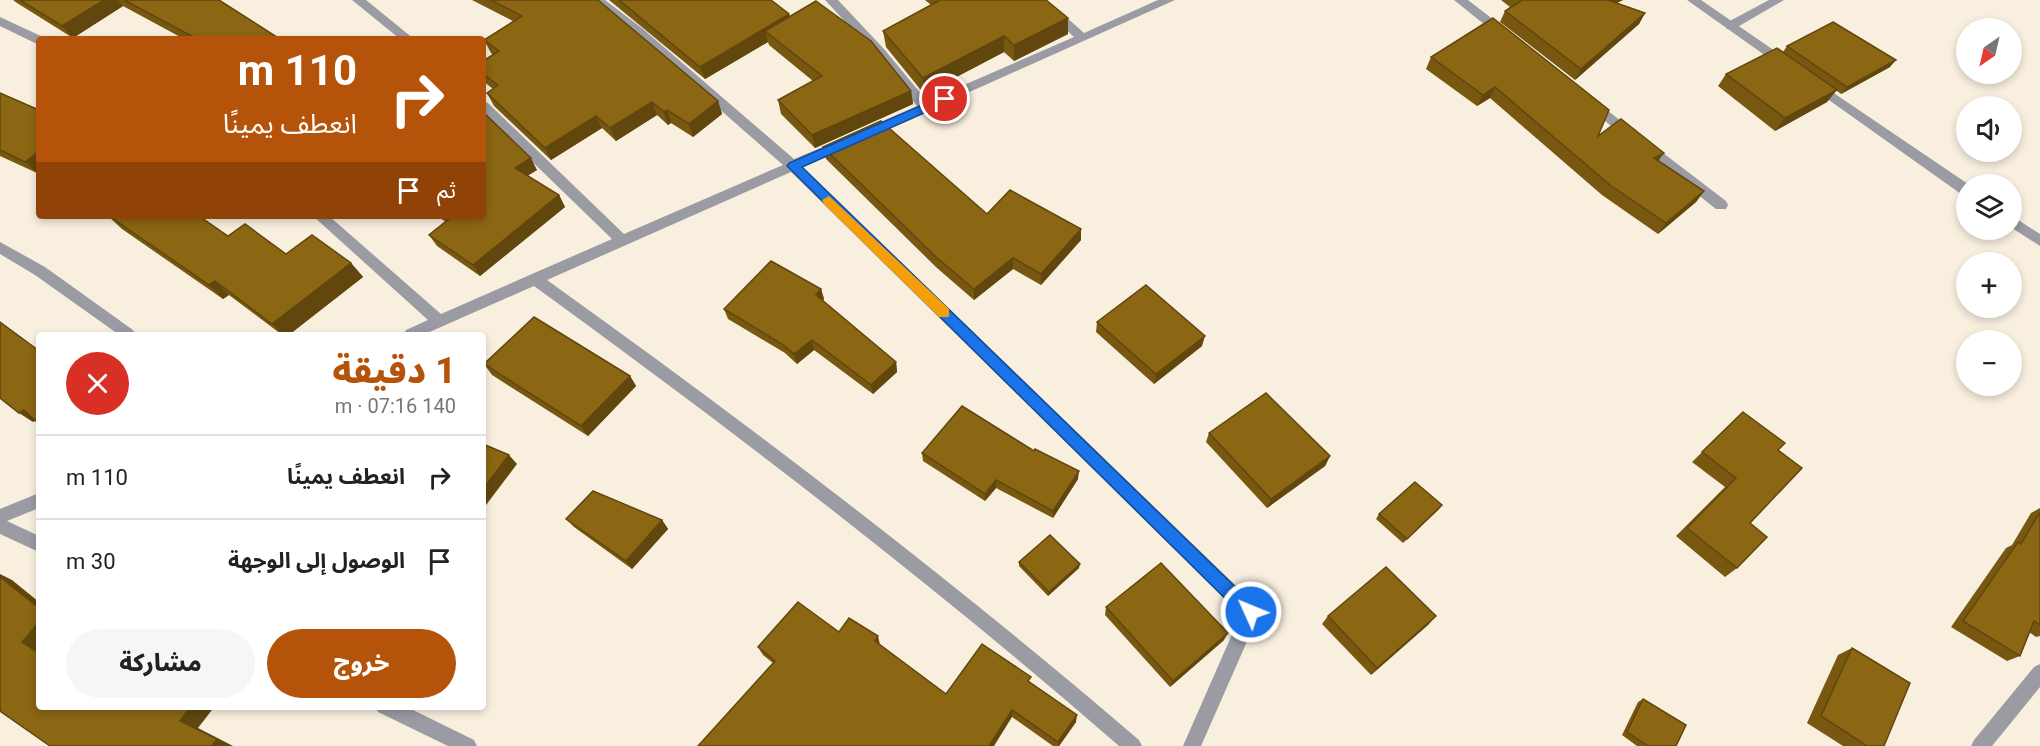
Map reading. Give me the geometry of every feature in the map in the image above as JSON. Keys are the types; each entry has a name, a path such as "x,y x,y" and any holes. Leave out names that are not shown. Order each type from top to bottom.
{"street":[{"path":"358,0 404,36"},
{"path":"597,0 639,32 793,166 1251,612 1192,746"},
{"path":"831,0 880,52 925,107"},
{"path":"1040,0 1082,38"},
{"path":"416,332 1169,0"},
{"path":"1460,0 1516,44"},
{"path":"1693,0 1956,183"},
{"path":"1730,26 1778,0"},
{"path":"0,21 36,39"},
{"path":"1581,95 1721,205"},
{"path":"486,109 623,241"},
{"path":"323,219 440,322"},
{"path":"2022,228 2040,241"},
{"path":"0,246 40,271 125,332"},
{"path":"535,279 698,395 852,514 1044,668 1133,746"},
{"path":"0,517 36,501"},
{"path":"0,526 36,543"},
{"path":"1980,746 2040,673"},
{"path":"392,710 468,746"}],"building":[{"path":"20,0 104,0 62,26"},
{"path":"124,0 219,0 275,36 191,36"},
{"path":"491,0 598,0 718,101 689,124 667,110 664,112 652,102 610,128 596,116 545,148 487,93 498,85 486,76 486,59 499,51 486,41 486,39 522,16"},
{"path":"619,0 771,0 789,14 700,67"},
{"path":"940,0 1046,0 1068,18 1014,45 1004,36 923,78 883,31"},
{"path":"1521,0 1608,0 1645,13 1581,69 1505,11"},
{"path":"816,1 871,41 911,91 812,135 778,100 822,76 765,31"},
{"path":"1493,18 1609,110 1598,136 1621,119 1664,153 1654,158 1704,191 1666,223 1610,185 1495,87 1483,95 1431,57"},
{"path":"1833,22 1896,60 1847,87 1787,46"},
{"path":"1777,48 1837,90 1785,118 1726,74"},
{"path":"0,93 36,109 36,153 25,162 0,150"},
{"path":"486,115 531,158 515,168 559,195 473,265 429,235 449,219 486,219"},
{"path":"881,121 987,214 1010,190 1081,229 1041,274 1013,258 974,289 936,257 823,147"},
{"path":"113,219 203,219 228,236 245,224 286,254 312,235 351,263 272,324 215,281 209,285"},
{"path":"771,261 821,289 816,295 896,362 871,385 812,340 794,354 782,344 724,309"},
{"path":"1146,285 1205,336 1156,374 1097,322"},
{"path":"534,317 630,376 581,426 486,365 486,362"},
{"path":"0,322 36,349 36,421 24,410 19,413 0,398"},
{"path":"1266,393 1330,456 1271,499 1209,433"},
{"path":"962,406 1034,451 1035,449 1079,471 1053,511 996,480 985,494 922,453"},
{"path":"1743,412 1785,443 1778,450 1802,468 1750,523 1767,537 1737,568 1687,528 1736,478 1702,452"},
{"path":"486,445 509,455 486,485"},
{"path":"1415,482 1442,505 1407,539 1379,514"},
{"path":"593,491 662,520 626,561 566,519"},
{"path":"2040,512 2040,625 2034,621 2020,656 1963,621 2018,542 2021,544"},
{"path":"1050,535 1080,564 1049,592 1019,562"},
{"path":"1161,563 1228,633 1173,681 1106,607"},
{"path":"1386,567 1436,616 1377,668 1328,616"},
{"path":"0,577 36,606 36,626 22,642 36,651 36,710 188,710 180,721 217,739 212,746 50,746 0,711"},
{"path":"798,602 839,632 849,618 878,636 875,641 946,694 982,644 1031,677 1028,681 1077,715 1058,742 1012,710 989,746 698,746 775,661 758,647"},
{"path":"1852,648 1910,683 1884,746 1867,746 1821,716"},
{"path":"1643,699 1686,725 1676,746 1648,746 1627,732"}],"slow traffic":[{"path":"829,200 944,313"}],"route":[{"path":"945,99 793,166 1251,612"}]}
